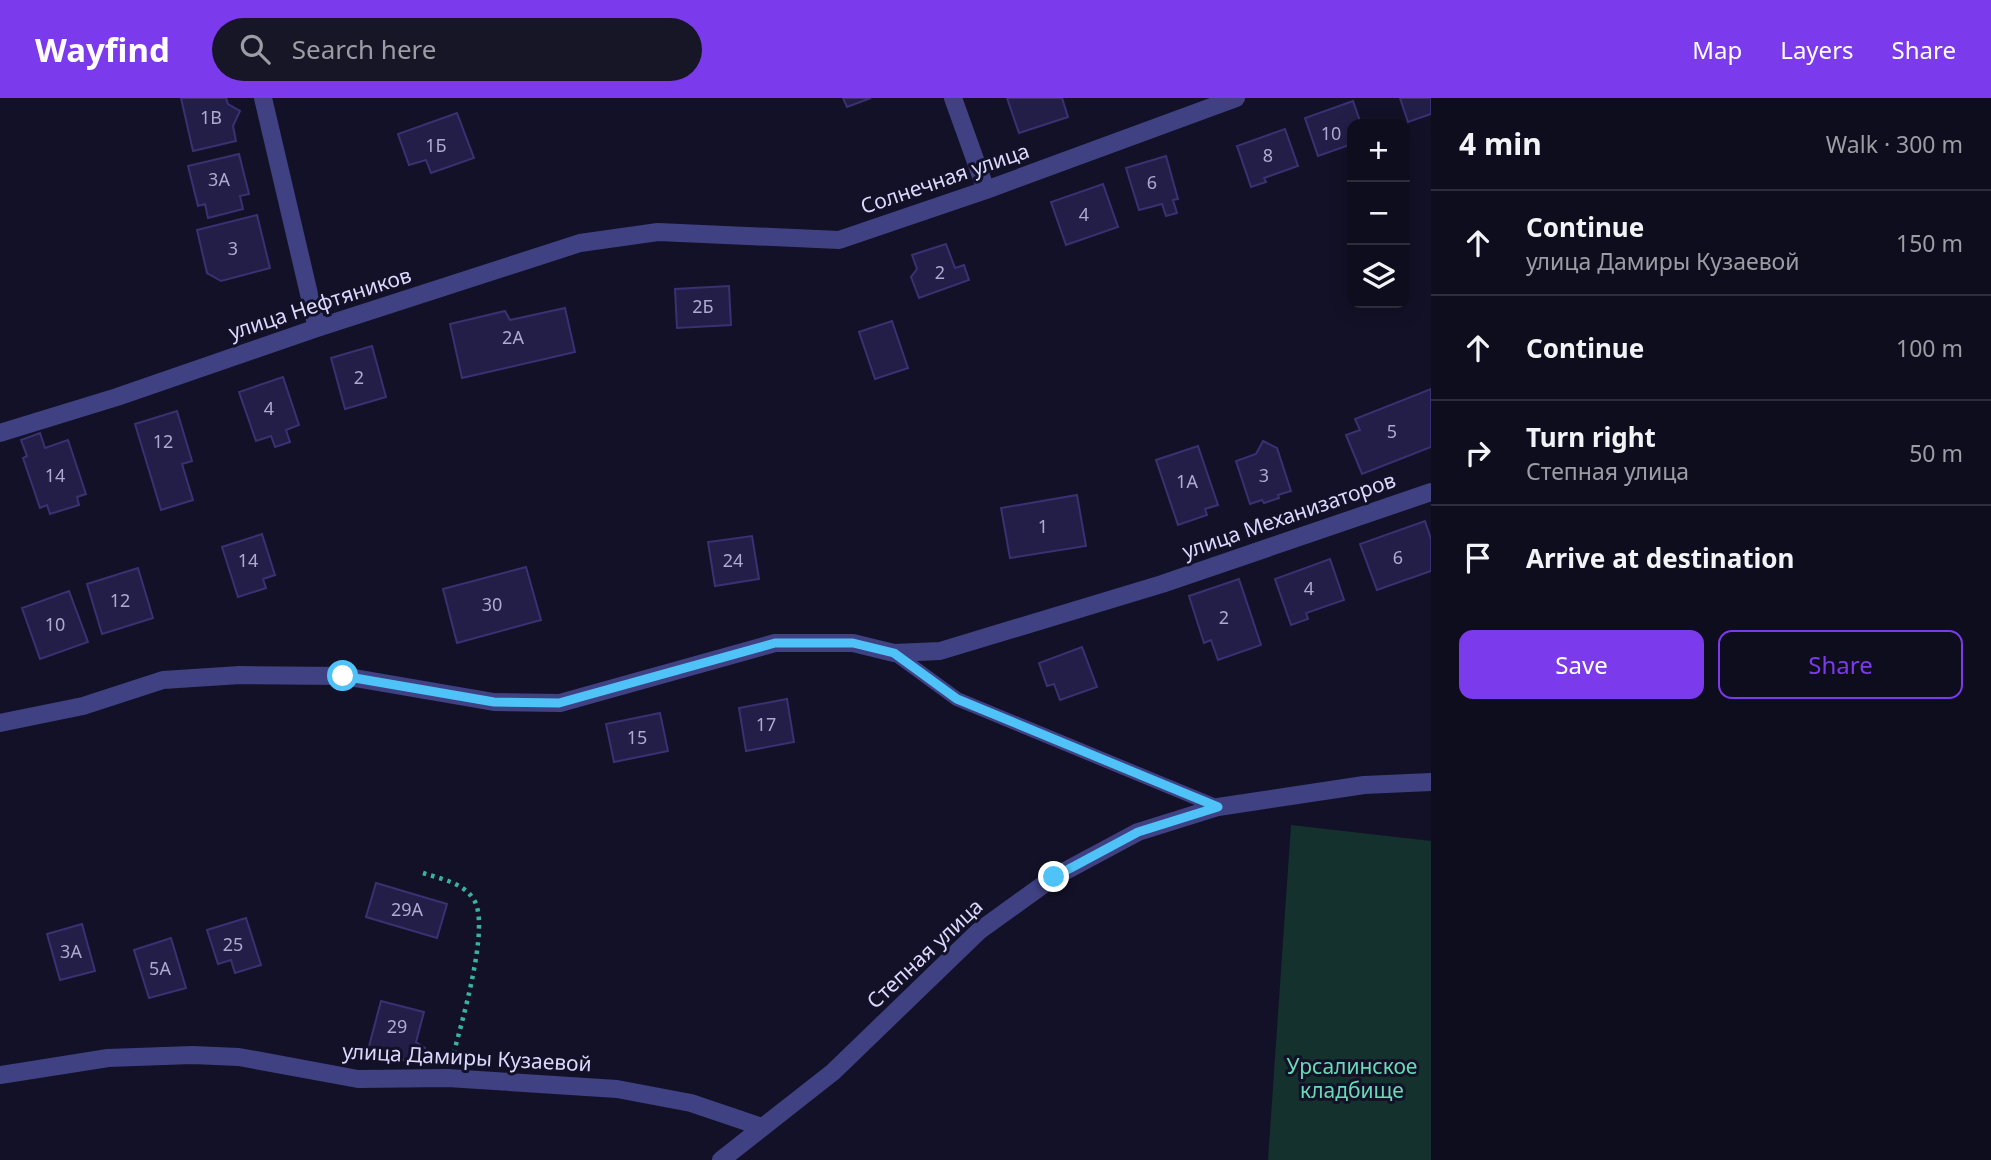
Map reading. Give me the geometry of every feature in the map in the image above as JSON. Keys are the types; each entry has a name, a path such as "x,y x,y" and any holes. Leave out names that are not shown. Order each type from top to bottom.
{"street":[{"path":"263,98 317,328"},
{"path":"953,98 986,190"},
{"name":"Солнечная улица","path":"657,232 839,240 986,190 1236,98"},
{"name":"улица Нефтяников","path":"0,433 117,397 317,328 580,243 657,232"},
{"name":"улица Механизаторов","path":"894,653 940,651 1162,584 1431,492"},
{"path":"0,723 83,706 163,680 240,675 343,676 494,702 559,703 775,643 853,643 894,653"},
{"name":"Степная улица","path":"722,1160 833,1072 979,930 1054,877 1138,832 1218,807 1364,785 1431,782"},
{"name":"улица Дамиры Кузаевой","path":"0,1075 108,1058 192,1055 239,1057 358,1079 448,1078 617,1089 691,1103 762,1127"}],"lane":[{"path":"894,653 957,699 1218,807"}],"path":[{"path":"423,873 461,886 475,901 481,918 478,946 448,1078"}],"green space":[{"name":"Урсалинское кладбище","path":"1291,825 1431,841 1431,1160 1268,1160"}],"building":[{"path":"181,98 226,98 228,104 240,111 233,126 236,141 193,151"},
{"path":"843,98 871,98 847,107"},
{"path":"1007,98 1062,98 1068,117 1019,133"},
{"path":"1400,98 1431,98 1431,114 1410,121"},
{"path":"1353,101 1359,119 1347,119 1347,146 1318,156 1305,118"},
{"path":"457,113 474,158 431,173 426,160 409,165 398,134"},
{"path":"1285,129 1298,166 1264,178 1266,182 1251,187 1237,146"},
{"path":"239,154 249,194 240,196 243,209 208,218 205,204 198,206 188,166"},
{"path":"1166,156 1178,199 1173,200 1177,213 1166,216 1162,204 1139,210 1126,168"},
{"path":"1103,184 1118,227 1066,245 1051,202"},
{"path":"257,215 270,268 221,281 207,273 197,230"},
{"path":"946,244 955,268 964,265 969,280 919,298 911,277 917,269 912,255"},
{"path":"729,286 731,325 677,328 675,289"},
{"path":"565,308 575,352 462,378 450,324 505,311 510,320"},
{"path":"892,321 908,368 875,379 859,332"},
{"path":"372,346 386,397 345,409 331,358"},
{"path":"283,377 299,425 286,430 290,442 275,447 271,436 256,441 239,392"},
{"path":"1431,389 1431,447 1362,474 1346,435 1360,430 1355,419"},
{"path":"177,411 192,461 182,464 193,500 161,510 135,424"},
{"path":"40,433 45,448 68,440 86,494 77,497 79,505 50,514 47,505 40,508 23,458 27,456 21,440"},
{"path":"1263,441 1277,448 1291,491 1264,503 1262,500 1250,504 1236,461 1256,454"},
{"path":"1198,446 1218,505 1205,509 1207,515 1178,525 1156,460"},
{"path":"1077,495 1086,546 1010,558 1001,508"},
{"path":"1425,521 1431,539 1431,571 1377,590 1360,544"},
{"path":"262,534 275,575 263,579 266,588 238,597 222,547"},
{"path":"752,536 759,579 715,586 708,542"},
{"path":"1330,559 1344,600 1306,613 1308,619 1291,625 1275,579"},
{"path":"526,567 541,620 457,643 443,589"},
{"path":"138,568 153,618 102,634 87,584"},
{"path":"1239,579 1261,645 1218,660 1211,640 1204,643 1189,596"},
{"path":"69,591 88,642 40,659 22,608"},
{"path":"1082,647 1097,687 1060,700 1054,684 1047,686 1039,663"},
{"path":"787,699 794,742 746,751 739,708"},
{"path":"660,713 668,751 614,762 606,724"},
{"path":"376,883 447,904 437,938 366,917"},
{"path":"246,918 261,965 235,973 231,960 218,964 207,930"},
{"path":"82,924 95,971 60,980 47,934"},
{"path":"171,938 186,988 149,998 134,950"},
{"path":"381,1001 424,1012 416,1042 425,1048 422,1060 411,1062 368,1050"}],"route":[{"path":"343,676 494,702 559,703 775,643 853,643 894,653 957,699 1218,807 1138,832 1054,877"}]}
